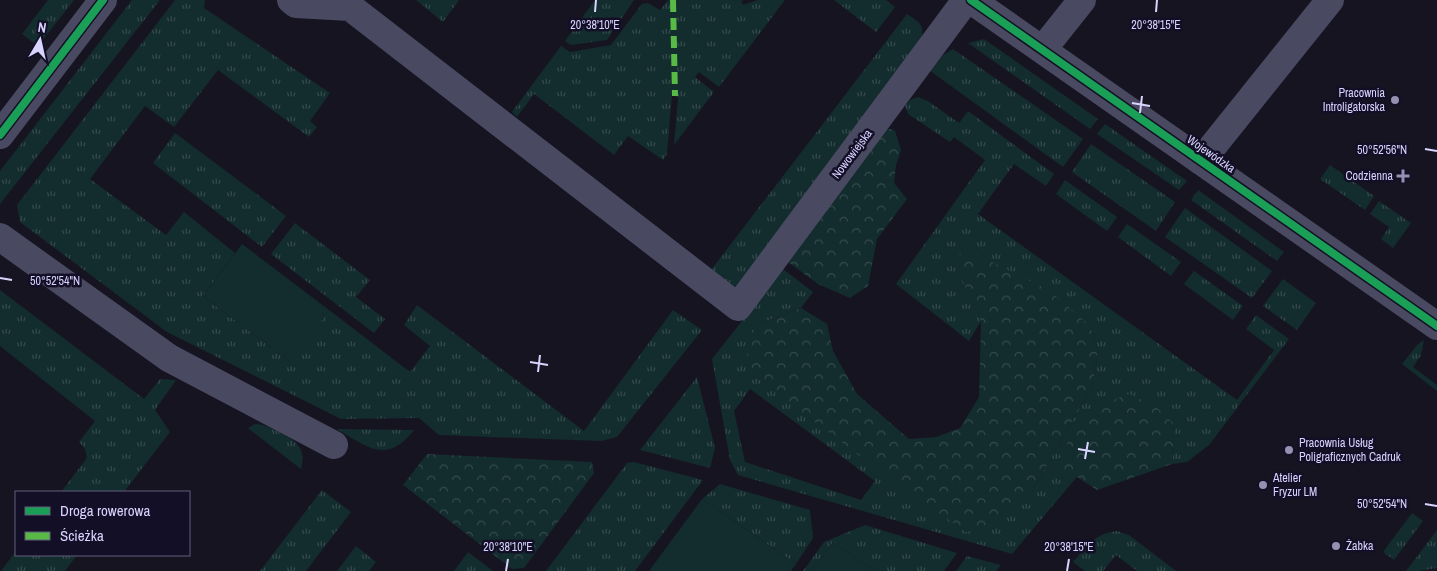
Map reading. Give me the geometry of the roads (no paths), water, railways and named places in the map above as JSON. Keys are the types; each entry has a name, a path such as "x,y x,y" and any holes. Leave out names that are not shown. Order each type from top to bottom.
{"street":[{"path":"0,135 103,0"},
{"name":"Nowowiejska","path":"291,0 296,4 350,6 738,307 966,0"},
{"name":"Wojewódzka","path":"971,0 1437,326"},
{"path":"1043,49 1082,0"},
{"path":"1202,161 1330,0"},
{"path":"0,237 169,358 334,445"}],"place":[{"name":"Pracownia Introligatorska","path":"1395,100"},
{"name":"Codzienna","path":"1403,176"},
{"name":"Pracownia Usług Poligraficznych Cadruk","path":"1289,450"},
{"name":"Atelier Fryzur LM","path":"1263,485"},
{"name":"Żabka","path":"1336,546"}]}
